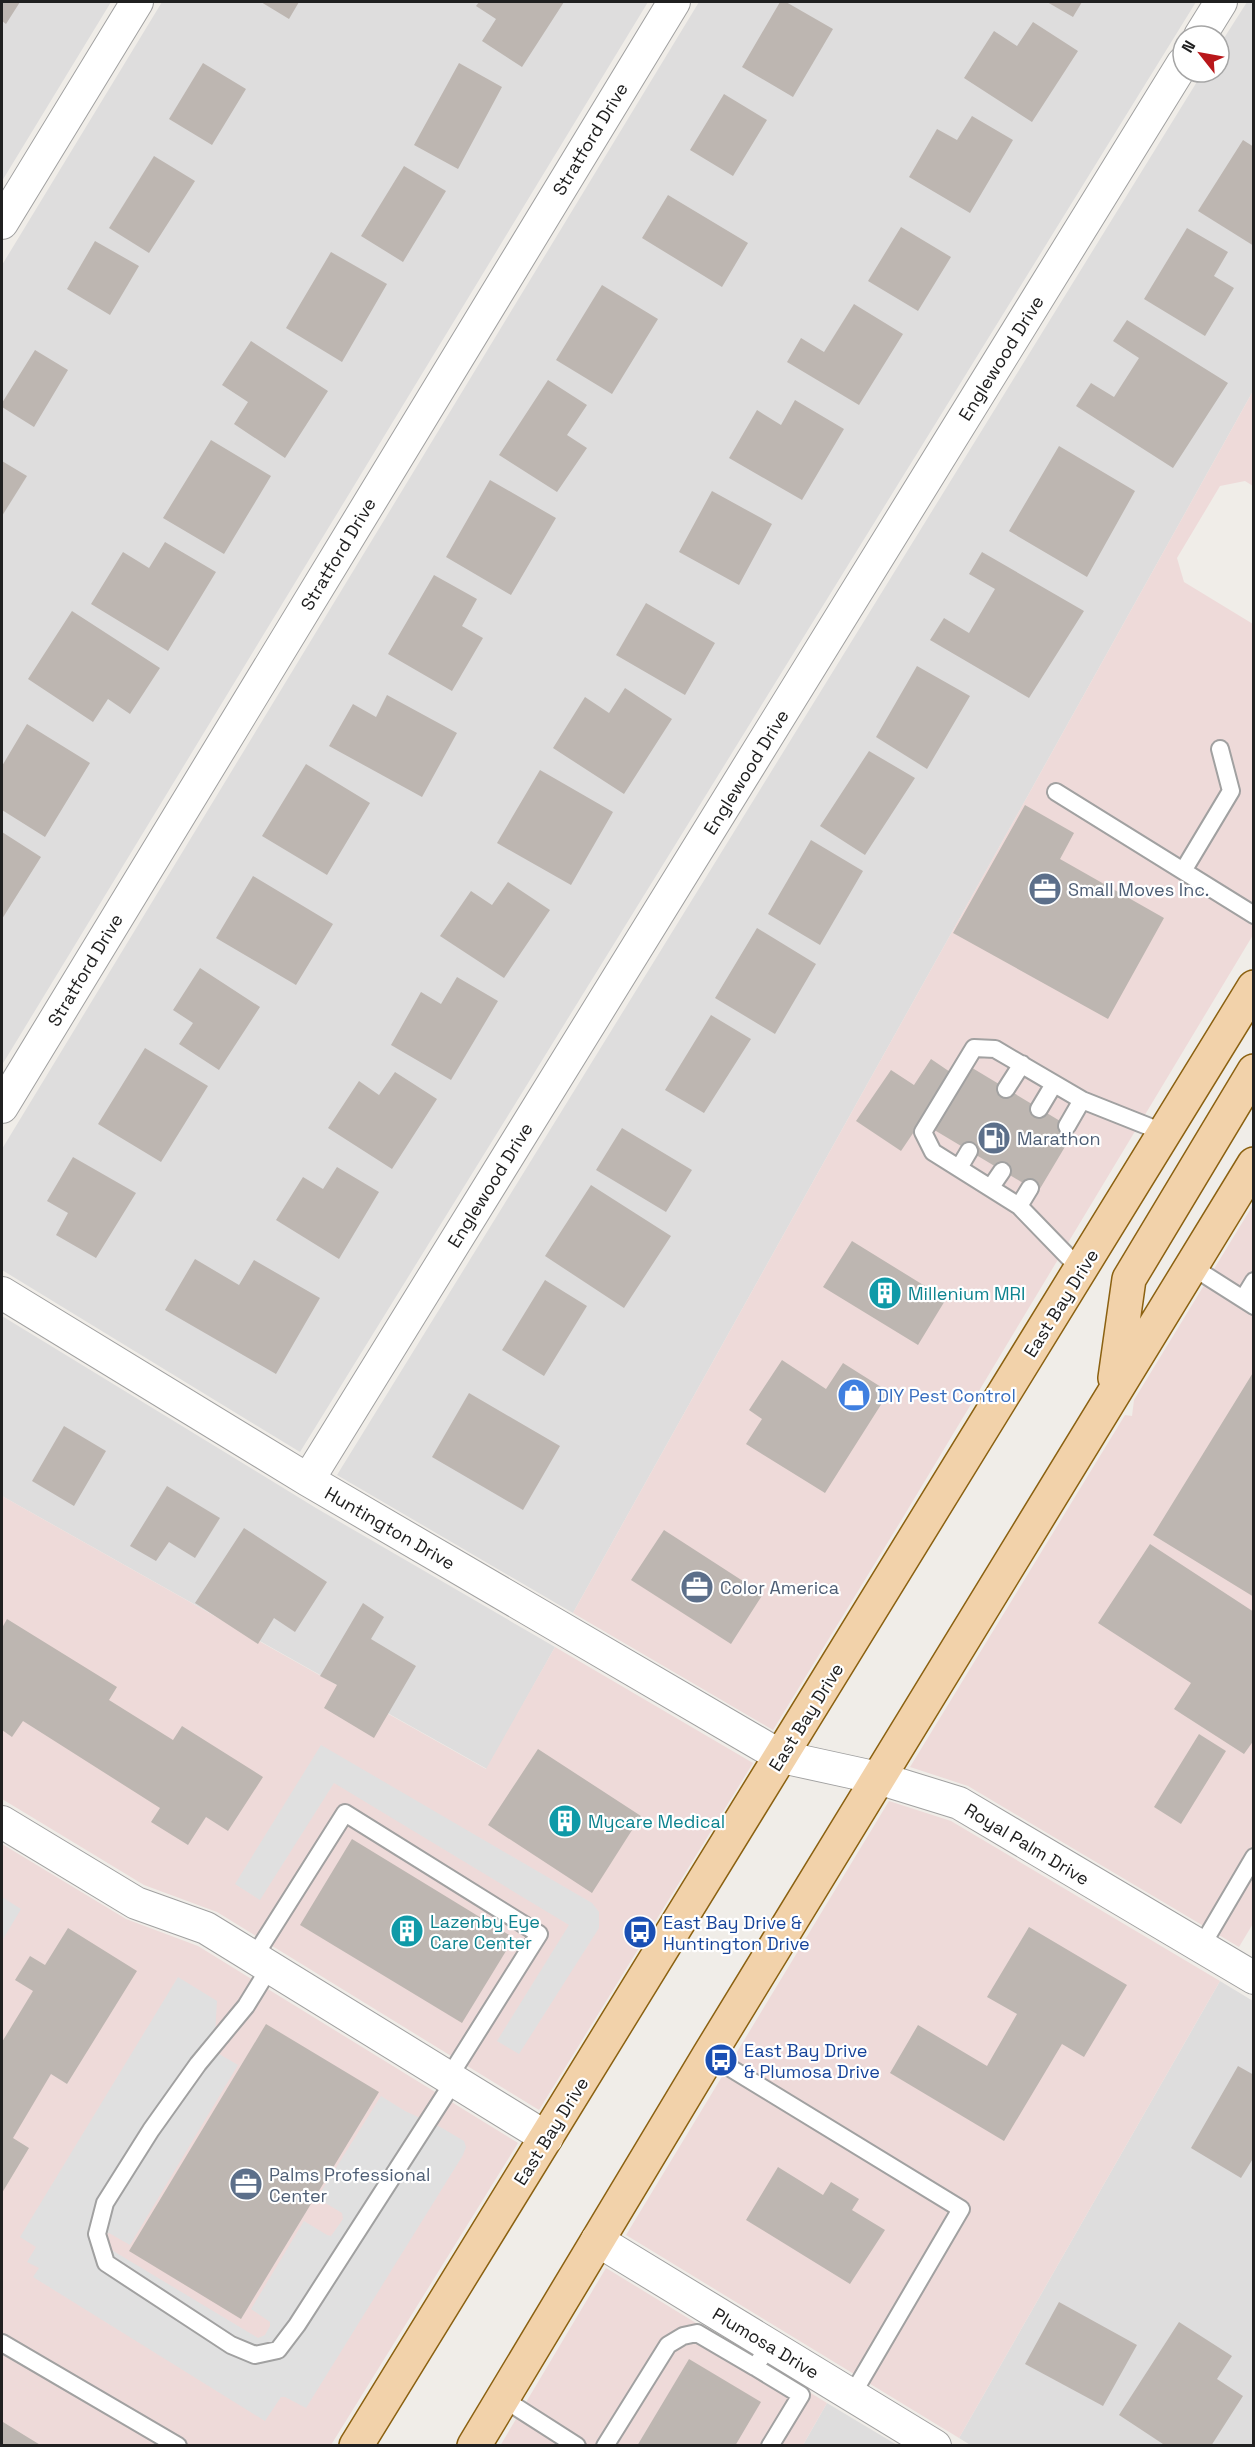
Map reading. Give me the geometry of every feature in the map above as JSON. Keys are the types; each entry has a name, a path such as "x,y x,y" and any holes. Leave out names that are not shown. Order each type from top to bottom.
{"main road":[{"name":"East Bay Drive","path":"356,2445 782,1757 1254,987"},
{"path":"1114,1392 1129,1279 1254,1071"},
{"path":"474,2445 709,2055 1254,1164"}],"street":[{"path":"2,223 137,2"},
{"name":"Stratford Drive","path":"2,1107 674,2"},
{"path":"1207,24 1221,2"},
{"name":"Englewood Drive","path":"308,1480 1171,82"},
{"name":"Huntington Drive","path":"2,1293 308,1480 782,1757"},
{"name":"Royal Palm Drive","path":"782,1757 878,1778 959,1803 1254,1978"},
{"path":"5,1831 136,1903 206,1928 547,2138"},
{"name":"Plumosa Drive","path":"597,2240 763,2356 852,2395 935,2445"}],"lane":[{"path":"1183,871 1231,791 1220,749"},
{"path":"1056,792 1254,915"},
{"path":"1081,1270 1019,1206 933,1152 923,1132 974,1048 995,1049 1082,1100 1165,1133"},
{"path":"1006,1089 1022,1064"},
{"path":"1039,1109 1054,1084"},
{"path":"1067,1126 1082,1100"},
{"path":"959,1168 969,1151"},
{"path":"991,1187 1002,1171"},
{"path":"1019,1206 1030,1188"},
{"path":"1191,1266 1248,1303 1254,1281"},
{"path":"345,1813 539,1934 452,2079 297,2325 278,2350 255,2355 231,2345 106,2263 97,2234 105,2204 151,2130 198,2064 246,2006 262,1962 345,1813"},
{"path":"1201,1947 1254,1857"},
{"path":"709,2055 961,2210 852,2395"},
{"path":"605,2445 668,2345 683,2336 697,2333 763,2356 801,2395 770,2445"},
{"path":"2,2343 178,2445"},
{"path":"502,2398 578,2445"}],"shaded area":[{"path":"2,2 111,2 2,181"},
{"path":"162,2 648,2 2,1065 2,265"},
{"path":"699,2 1196,2 1182,24 1171,24 1171,42 300,1452 2,1270 2,1149"},
{"path":"1247,2 1253,2 1253,391 573,1613 337,1475 1196,84 1231,84 1231,27"},
{"path":"1253,391 1253,486 1245,481 1220,486 1177,558 1184,582 1253,624 1253,935 773,1730 573,1613"},
{"path":"1253,1205 1254,1922 1239,1947 968,1786 910,1767 1125,1415 1132,1416 1134,1400"},
{"path":"2,1316 316,1508 555,1647 487,1769 2,1496"},
{"path":"2,1496 486,1769 555,1647 753,1763 539,2110 217,1912 144,1885 2,1799"},
{"path":"321,1745 592,1903 599,1912 599,1928 519,2054 497,2041 569,1925 334,1783 260,1900 235,1884"},
{"path":"889,1801 951,1821 1220,1981 959,2438 626,2235"},
{"path":"2,1844 126,1919 198,1946 518,2143 331,2445 2,2446"},
{"path":"2,1897 21,1909 2,1941"},
{"path":"178,1977 217,2001 214,2051 238,2065 130,2245 109,2233 106,2234 105,2246 258,2338 265,2335 270,2322 251,2309 304,2221 331,2236 343,2219 342,2213 317,2198 381,2096 464,2141 466,2147 306,2408 281,2397 265,2421 33,2277 39,2268 27,2262 36,2247 20,2237"},
{"path":"1220,1981 1253,2001 1253,2445 972,2446 959,2438"},
{"path":"606,2268 827,2403 803,2445 500,2446"},
{"path":"827,2403 897,2445 803,2445"}],"building":[{"path":"2,2 20,2 6,24 2,21"},
{"path":"261,2 299,2 289,19"},
{"path":"479,2 564,2 522,67 482,41 496,19 476,6"},
{"path":"780,2 786,2 833,29 793,97 742,67"},
{"path":"1047,2 1082,2 1073,17"},
{"path":"1033,22 1078,51 1032,122 964,78 994,31 1017,46"},
{"path":"203,63 246,89 212,145 169,119"},
{"path":"459,63 502,87 458,169 414,145"},
{"path":"724,94 767,120 733,176 690,150"},
{"path":"972,116 1013,140 970,213 909,177 937,129 957,140"},
{"path":"1243,140 1254,147 1254,246 1198,211"},
{"path":"154,156 195,181 149,253 109,228"},
{"path":"404,166 446,191 403,262 361,236"},
{"path":"668,195 748,243 722,287 642,238"},
{"path":"901,227 951,257 918,311 868,281"},
{"path":"1187,228 1228,252 1214,276 1234,288 1205,336 1144,299"},
{"path":"95,241 139,266 110,315 67,289"},
{"path":"331,252 387,284 342,362 286,328"},
{"path":"602,285 658,319 612,394 556,360"},
{"path":"854,304 903,334 859,405 787,362 801,338 824,352"},
{"path":"1127,320 1228,383 1173,468 1076,406 1091,383 1114,397 1139,358 1113,341"},
{"path":"251,341 328,391 285,458 234,424 248,402 222,385"},
{"path":"35,350 68,370 34,427 2,407 2,403"},
{"path":"548,380 587,405 567,435 587,448 557,492 499,455"},
{"path":"795,400 844,429 802,500 729,458 757,410 781,425"},
{"path":"211,440 271,476 224,554 163,518"},
{"path":"1059,446 1135,491 1087,577 1009,531"},
{"path":"2,461 27,476 2,516"},
{"path":"490,480 556,518 511,595 446,557"},
{"path":"712,491 772,524 739,585 679,552"},
{"path":"165,542 216,572 168,651 91,604 123,552 149,568"},
{"path":"982,552 1084,611 1029,698 930,640 944,618 969,633 995,589 969,574"},
{"path":"434,575 477,599 462,626 483,638 452,691 388,654"},
{"path":"646,603 715,643 685,695 616,655"},
{"path":"72,611 160,668 130,714 108,699 93,722 28,679"},
{"path":"917,666 970,696 927,769 876,737"},
{"path":"625,688 672,719 624,794 553,748 585,697 609,713"},
{"path":"387,695 457,733 422,797 329,746 353,704 376,717"},
{"path":"27,724 90,763 45,837 2,810 2,766"},
{"path":"869,751 915,778 865,855 820,826"},
{"path":"306,764 370,803 327,875 262,836"},
{"path":"540,770 613,812 571,885 497,843"},
{"name":"Small Moves Inc.","path":"1025,805 1074,833 1060,859 1164,918 1108,1019 953,933"},
{"path":"2,832 41,857 2,919"},
{"path":"811,840 863,871 820,945 768,914"},
{"path":"253,876 333,924 296,985 216,938"},
{"path":"508,882 550,910 504,978 440,936 471,891 492,905"},
{"path":"757,928 816,964 775,1034 715,998"},
{"path":"200,968 260,1007 219,1070 179,1044 193,1023 173,1010"},
{"path":"457,977 498,1001 451,1080 391,1045 421,992 441,1004"},
{"path":"711,1015 751,1039 704,1113 665,1090"},
{"path":"145,1048 208,1086 161,1162 98,1124"},
{"path":"931,1059 953,1074 901,1151 856,1121 891,1070 914,1085"},
{"path":"969,1066 1075,1130 1038,1192 931,1128"},
{"path":"395,1072 437,1099 392,1169 328,1128 359,1081 379,1095"},
{"path":"622,1128 692,1170 666,1212 596,1170"},
{"path":"73,1157 136,1193 96,1258 56,1235 68,1213 47,1201"},
{"path":"337,1167 379,1192 339,1259 276,1220 303,1177 323,1189"},
{"path":"591,1185 671,1236 624,1308 545,1256"},
{"name":"Millenium MRI","path":"852,1241 946,1299 918,1345 823,1287"},
{"path":"195,1259 239,1285 254,1260 320,1298 276,1374 165,1310"},
{"path":"545,1280 587,1306 544,1376 502,1350"},
{"path":"782,1360 826,1389 843,1363 889,1392 825,1493 746,1444 762,1419 749,1410"},
{"path":"1254,1371 1254,1597 1153,1535"},
{"path":"469,1393 560,1446 523,1510 432,1457"},
{"path":"64,1426 106,1451 74,1506 32,1481"},
{"path":"167,1486 220,1518 195,1558 169,1542 156,1561 130,1546"},
{"path":"244,1528 327,1582 295,1632 274,1618 258,1644 195,1603"},
{"name":"Color America","path":"664,1530 763,1594 731,1644 631,1580"},
{"path":"1150,1544 1254,1612 1254,1740 1244,1754 1174,1709 1191,1683 1098,1623"},
{"path":"363,1603 384,1617 371,1639 416,1666 374,1738 324,1708 337,1685 320,1676"},
{"path":"7,1619 117,1687 109,1700 173,1740 182,1726 263,1777 228,1831 206,1817 188,1845 151,1822 160,1808 23,1721 12,1737 2,1730 2,1628"},
{"path":"1199,1734 1226,1751 1181,1824 1154,1807"},
{"name":"Mycare Medical","path":"538,1749 641,1816 592,1893 488,1825"},
{"name":"Lazenby Eye Care Center","path":"352,1839 514,1938 462,2023 300,1925"},
{"path":"1029,1927 1127,1985 1084,2057 1062,2044 1004,2141 890,2073 918,2025 987,2066 1017,2014 987,1997"},
{"path":"68,1928 137,1971 67,2084 51,2074 13,2138 29,2148 2,2193 2,2042 33,1991 15,1980 30,1956 45,1965"},
{"name":"Palms Professional Center","path":"266,2024 379,2092 241,2319 129,2251"},
{"path":"1238,2066 1254,2075 1254,2157 1241,2178 1191,2148"},
{"path":"778,2167 823,2195 831,2182 859,2199 852,2210 885,2230 850,2284 746,2220"},
{"path":"1059,2302 1137,2345 1103,2406 1025,2364"},
{"path":"1179,2322 1232,2356 1217,2379 1243,2396 1211,2446 1166,2446 1119,2415"},
{"path":"689,2359 761,2402 735,2446 637,2446"},
{"path":"3,2422 24,2435 42,2446 2,2446"}],"place":[{"name":"Small Moves Inc.","path":"1045,889"},
{"name":"Marathon","path":"994,1138"},
{"name":"Millenium MRI","path":"885,1293"},
{"name":"DIY Pest Control","path":"854,1395"},
{"name":"Color America","path":"697,1587"},
{"name":"Mycare Medical","path":"565,1821"},
{"name":"Lazenby Eye Care Center","path":"407,1931"},
{"name":"East Bay Drive & Huntington Drive","path":"640,1932"},
{"name":"East Bay Drive & Plumosa Drive","path":"721,2060"},
{"name":"Palms Professional Center","path":"246,2184"}]}
